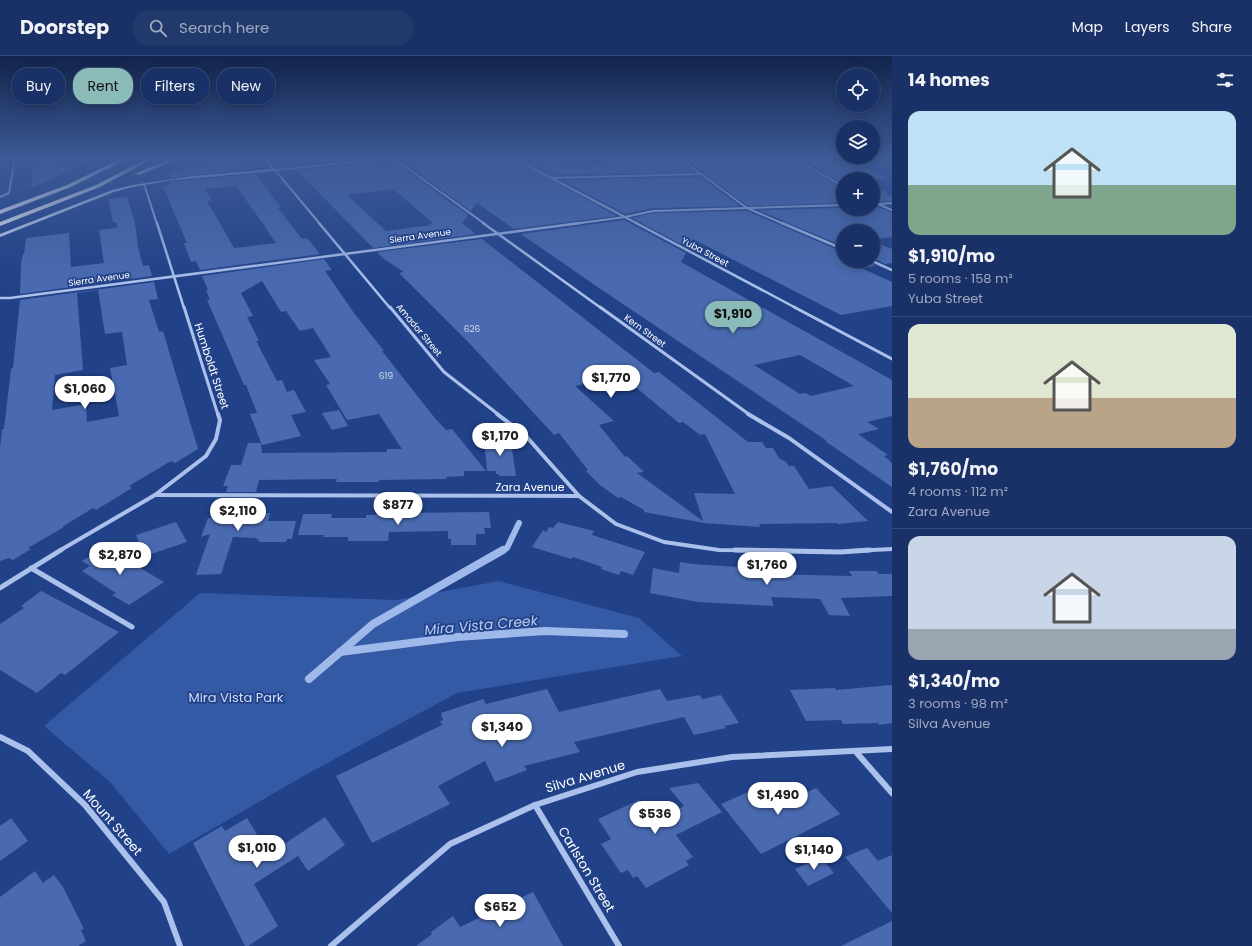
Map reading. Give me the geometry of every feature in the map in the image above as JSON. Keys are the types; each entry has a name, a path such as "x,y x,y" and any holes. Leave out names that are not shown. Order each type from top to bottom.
{"highway":[{"path":"0,212 35,199"},
{"path":"60,202 68,199"},
{"path":"0,224 70,199"}],"street":[{"path":"0,236 94,199"},
{"name":"Humboldt Street","path":"0,588 31,568 155,495 206,456 216,438 220,420 149,199"},
{"name":"Amador Street","path":"299,199 444,372 457,384 525,435 579,496"},
{"name":"Kern Street","path":"449,199 758,421 789,438 892,512"},
{"name":"Yuba Street","path":"590,199 892,359"},
{"path":"734,199 747,208 836,246"},
{"path":"880,203 892,203"},
{"name":"Sierra Avenue","path":"0,298 10,298 625,217 653,211 836,205"},
{"path":"880,205 892,210"},
{"path":"880,265 892,270"},
{"name":"Zara Avenue","path":"155,495 579,496 616,524 664,542 719,550 840,552 892,549"},
{"path":"31,568 132,627"},
{"name":"Mount Street","path":"0,736 28,751 85,805 164,902 180,946"},
{"name":"Silva Avenue","path":"331,946 450,844 535,805 637,772 732,757 892,749"},
{"path":"856,752 892,793"},
{"name":"Carlston Street","path":"535,805 619,946"}],"green space":[{"name":"Mira Vista Park","path":"499,581 639,618 682,656 457,693 309,773 169,854 110,782 44,726 200,593 396,600"}],"building":[{"path":"108,199 127,199 135,223 138,247 143,266 149,265 152,276 20,294 21,263 26,238 69,233 71,267 104,263 99,230 117,228 117,223 113,222"},
{"path":"168,199 211,199 212,201 207,201 234,248 276,243 245,199 274,199 281,207 278,208 302,239 307,238 320,254 200,270 196,261 191,262 184,243 187,243"},
{"path":"325,199 351,199 386,231 431,225 429,224 433,223 404,199 445,199 468,215 462,223 476,234 373,248"},
{"path":"454,199 585,199 617,216 514,229 477,203 471,211"},
{"path":"596,199 730,199 740,206 653,208 625,214"},
{"path":"738,199 836,199 836,203 748,206"},
{"path":"880,199 892,199 892,201 880,202"},
{"path":"836,208 836,216 880,216 880,208 892,212 892,237 880,239 880,224 836,224 836,243 758,210"},
{"path":"747,211 836,249 836,268 861,268 892,282 892,306 841,315 693,239 688,248 632,218 653,213"},
{"path":"624,220 686,253 681,262 892,380 892,416 867,422 879,429 858,434 888,455 884,456 892,463 892,487 825,441 827,441 521,234","holes":["800,355 854,386 811,396 806,393 800,394 754,365"]},
{"path":"482,239 654,373 659,372 748,442 762,442 766,448 773,448 779,458 786,462 789,466 794,466 809,489 832,486 868,521 838,524 759,524 760,527 704,523 644,512 644,510 621,497 618,498 600,485 586,471 588,470 559,433 554,435 471,345 399,273 404,272 384,259 377,252","holes":["622,376 679,423 683,422 700,435 705,434 735,494 694,493 703,521 637,473 644,472 627,456 625,457 599,425 614,421 575,386"]},
{"path":"880,244 892,249 892,263 885,264 880,262"},
{"path":"324,259 332,270 325,271 354,313 384,351 382,351 434,417 446,430 452,429 486,471 464,471 464,476 447,477 446,479 379,480 379,482 336,482 337,479 259,480 256,492 226,492 228,486 223,486 231,465 241,465 248,443 261,443 262,453 387,452 387,449 402,449 379,414 347,420 326,385 330,384 314,360 331,357 313,328 300,331 286,311 281,312 262,281 241,293 253,316 247,317 259,341 256,341 277,381 282,380 287,392 294,390 306,412 291,415 301,436 262,445 250,414 257,413 246,385 244,385 207,300 210,300 206,290 208,290 202,276"},
{"path":"154,282 158,299 149,300 159,332 163,331 198,449 175,463 171,461 129,486 132,488 96,510 93,508 28,548 31,549 13,560 9,558 0,561 0,449 2,429 4,429 11,369 13,368 20,300","holes":["98,290 105,334 122,332 127,365 110,368 119,416 87,422 86,404 52,410 55,375 83,370 77,293"]},
{"path":"339,410 348,426 332,430 322,413"},
{"path":"484,439 507,439 508,449 512,449 516,476 499,476 499,474 496,474 496,471 487,471"},
{"path":"222,499 253,499 248,514 270,513 268,521 296,521 292,539 287,539 286,542 260,542 256,538 233,537 221,574 196,575 210,534 201,537 208,518 214,518"},
{"path":"489,512 491,528 484,528 485,534 476,534 476,545 451,545 451,539 448,539 448,531 389,532 388,541 348,541 348,537 298,535 303,514 332,514 331,518 366,518 366,515 398,513"},
{"path":"176,522 187,542 145,556 136,535"},
{"path":"558,522 594,531 592,535 645,552 633,575 621,571 619,575 601,569 602,567 573,557 571,559 532,547 543,530 546,532 549,527 553,528"},
{"path":"104,547 164,582 129,605 112,595 116,593 82,571 90,566 82,561"},
{"path":"680,562 737,567 739,571 762,574 852,576 849,571 876,571 879,574 892,574 892,596 841,598 850,616 829,615 820,599 771,597 774,606 698,602 650,593 653,568 679,573"},
{"path":"41,591 119,632 65,675 61,673 37,693 0,670 0,624 24,608 21,606"},
{"path":"892,685 892,723 879,725 878,723 843,724 841,720 806,721 790,690 835,688 836,690"},
{"path":"547,689 559,712 660,689 667,701 700,695 702,699 721,695 739,723 724,726 726,728 694,735 684,717 574,742 580,752 524,766 527,770 495,782 485,761 438,786 450,804 372,843 336,776 442,725 440,721 443,720 441,713 483,699 486,704"},
{"path":"698,783 722,812 676,835 693,857 686,861 689,865 646,888 637,876 633,878 628,870 621,873 601,844 611,839 598,819 639,800 656,822 684,806 669,788"},
{"path":"757,788 765,797 784,788 793,799 816,788 840,814 761,854 721,804"},
{"path":"325,817 345,845 308,871 298,856 254,884 278,926 248,946 245,946 193,843 222,826 225,831 247,818 269,854"},
{"path":"11,818 28,841 0,861 0,826"},
{"path":"867,848 878,861 892,855 892,913 845,857"},
{"path":"821,857 834,873 808,886 795,869"},
{"path":"35,871 43,883 54,875 63,887 84,929 81,930 86,941 78,946 0,946 0,897"},
{"path":"533,892 563,946 416,946 432,934 431,932 453,916 460,927"},
{"path":"892,921 892,946 841,946"}],"waterway":[{"name":"Mira Vista Creek","path":"503,550 507,548 519,523"},
{"name":"Mira Vista Creek","path":"340,652 373,624 503,550"},
{"name":"Mira Vista Creek","path":"340,652 457,637 545,631 624,634"},
{"name":"Mira Vista Creek","path":"309,679 340,652"}]}
